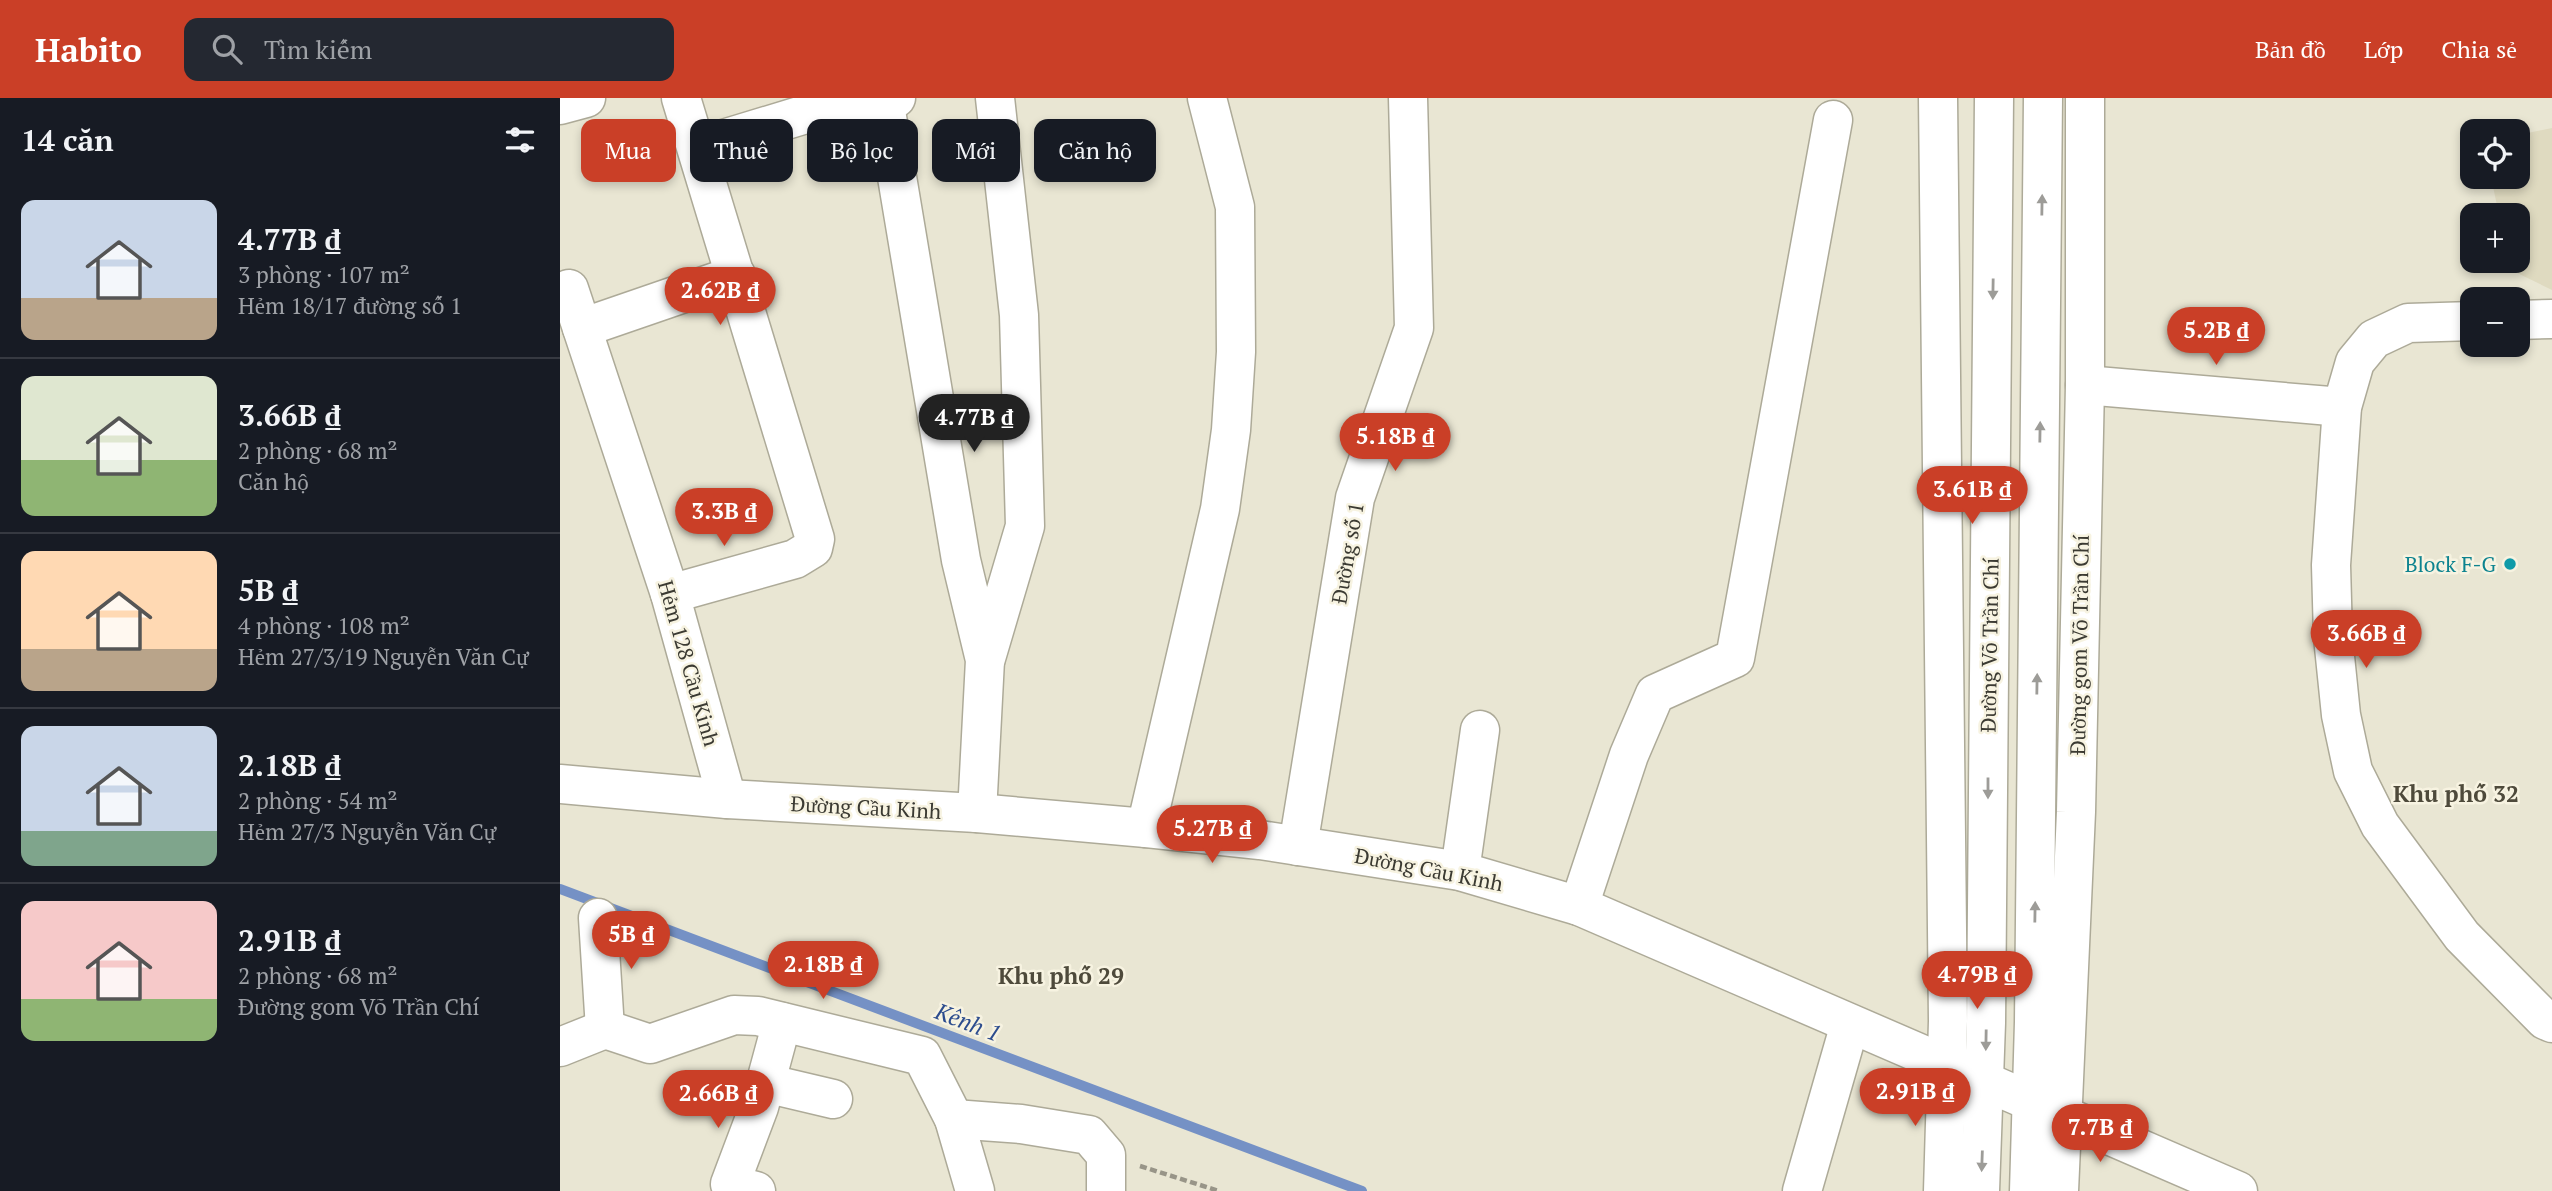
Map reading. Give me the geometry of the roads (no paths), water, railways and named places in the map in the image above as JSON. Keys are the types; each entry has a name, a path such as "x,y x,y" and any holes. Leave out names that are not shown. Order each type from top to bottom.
{"main road":[{"path":"560,105 586,98"},
{"path":"681,98 690,126"},
{"path":"977,813 985,660 1025,526 1018,315 995,98"},
{"path":"1146,828 1220,509 1230,430 1236,352 1235,207 1207,98"},
{"name":"Đường số 1","path":"1298,846 1356,498 1414,328 1408,98"},
{"path":"1938,98 1946,1066 1943,1191"},
{"name":"Đường Võ Trần Chí","path":"1980,1191 1985,1083 1994,98"},
{"path":"2029,1191 2046,1109 2043,98"},
{"name":"Đường gom Võ Trần Chí","path":"2059,1191 2046,1109 2076,812 2085,385 2085,98"},
{"path":"790,119 829,107 890,99 961,560 985,660"},
{"path":"1579,906 1629,755 1655,694 1735,659 1833,120"},
{"path":"670,594 795,559 813,548 815,539 707,182"},
{"path":"582,328 736,275"},
{"name":"Hẻm 128 Cầu Kinh","path":"569,289 670,594 727,800"},
{"path":"2530,320 2552,319"},
{"path":"2460,321 2409,323 2374,339 2356,362 2342,407 2331,565 2333,637 2341,715 2353,771 2380,825 2462,936 2545,1020 2552,1023"},
{"path":"2085,385 2342,407"},
{"path":"1460,871 1480,730"},
{"name":"Đường Cầu Kinh","path":"560,783 727,800 977,813 1146,828 1298,846 1460,871 1579,906 2238,1191"},
{"path":"598,918 605,1028"},
{"path":"560,1046 605,1028 650,1044 734,1015 782,1022 922,1056 954,1119 975,1191"},
{"path":"756,1191 730,1184 765,1083 782,1022"},
{"path":"1802,1191 1850,1024"},
{"path":"765,1083 833,1099"},
{"path":"954,1119 1021,1124 1089,1135 1106,1173"}],"waterway":[{"name":"Kênh 1","path":"560,889 1362,1191"}],"place":[{"name":"Block F-G","path":"2510,564"}],"district":[{"name":"Khu phố 32","path":"2456,793"},
{"name":"Khu phố 29","path":"1061,975"}]}
